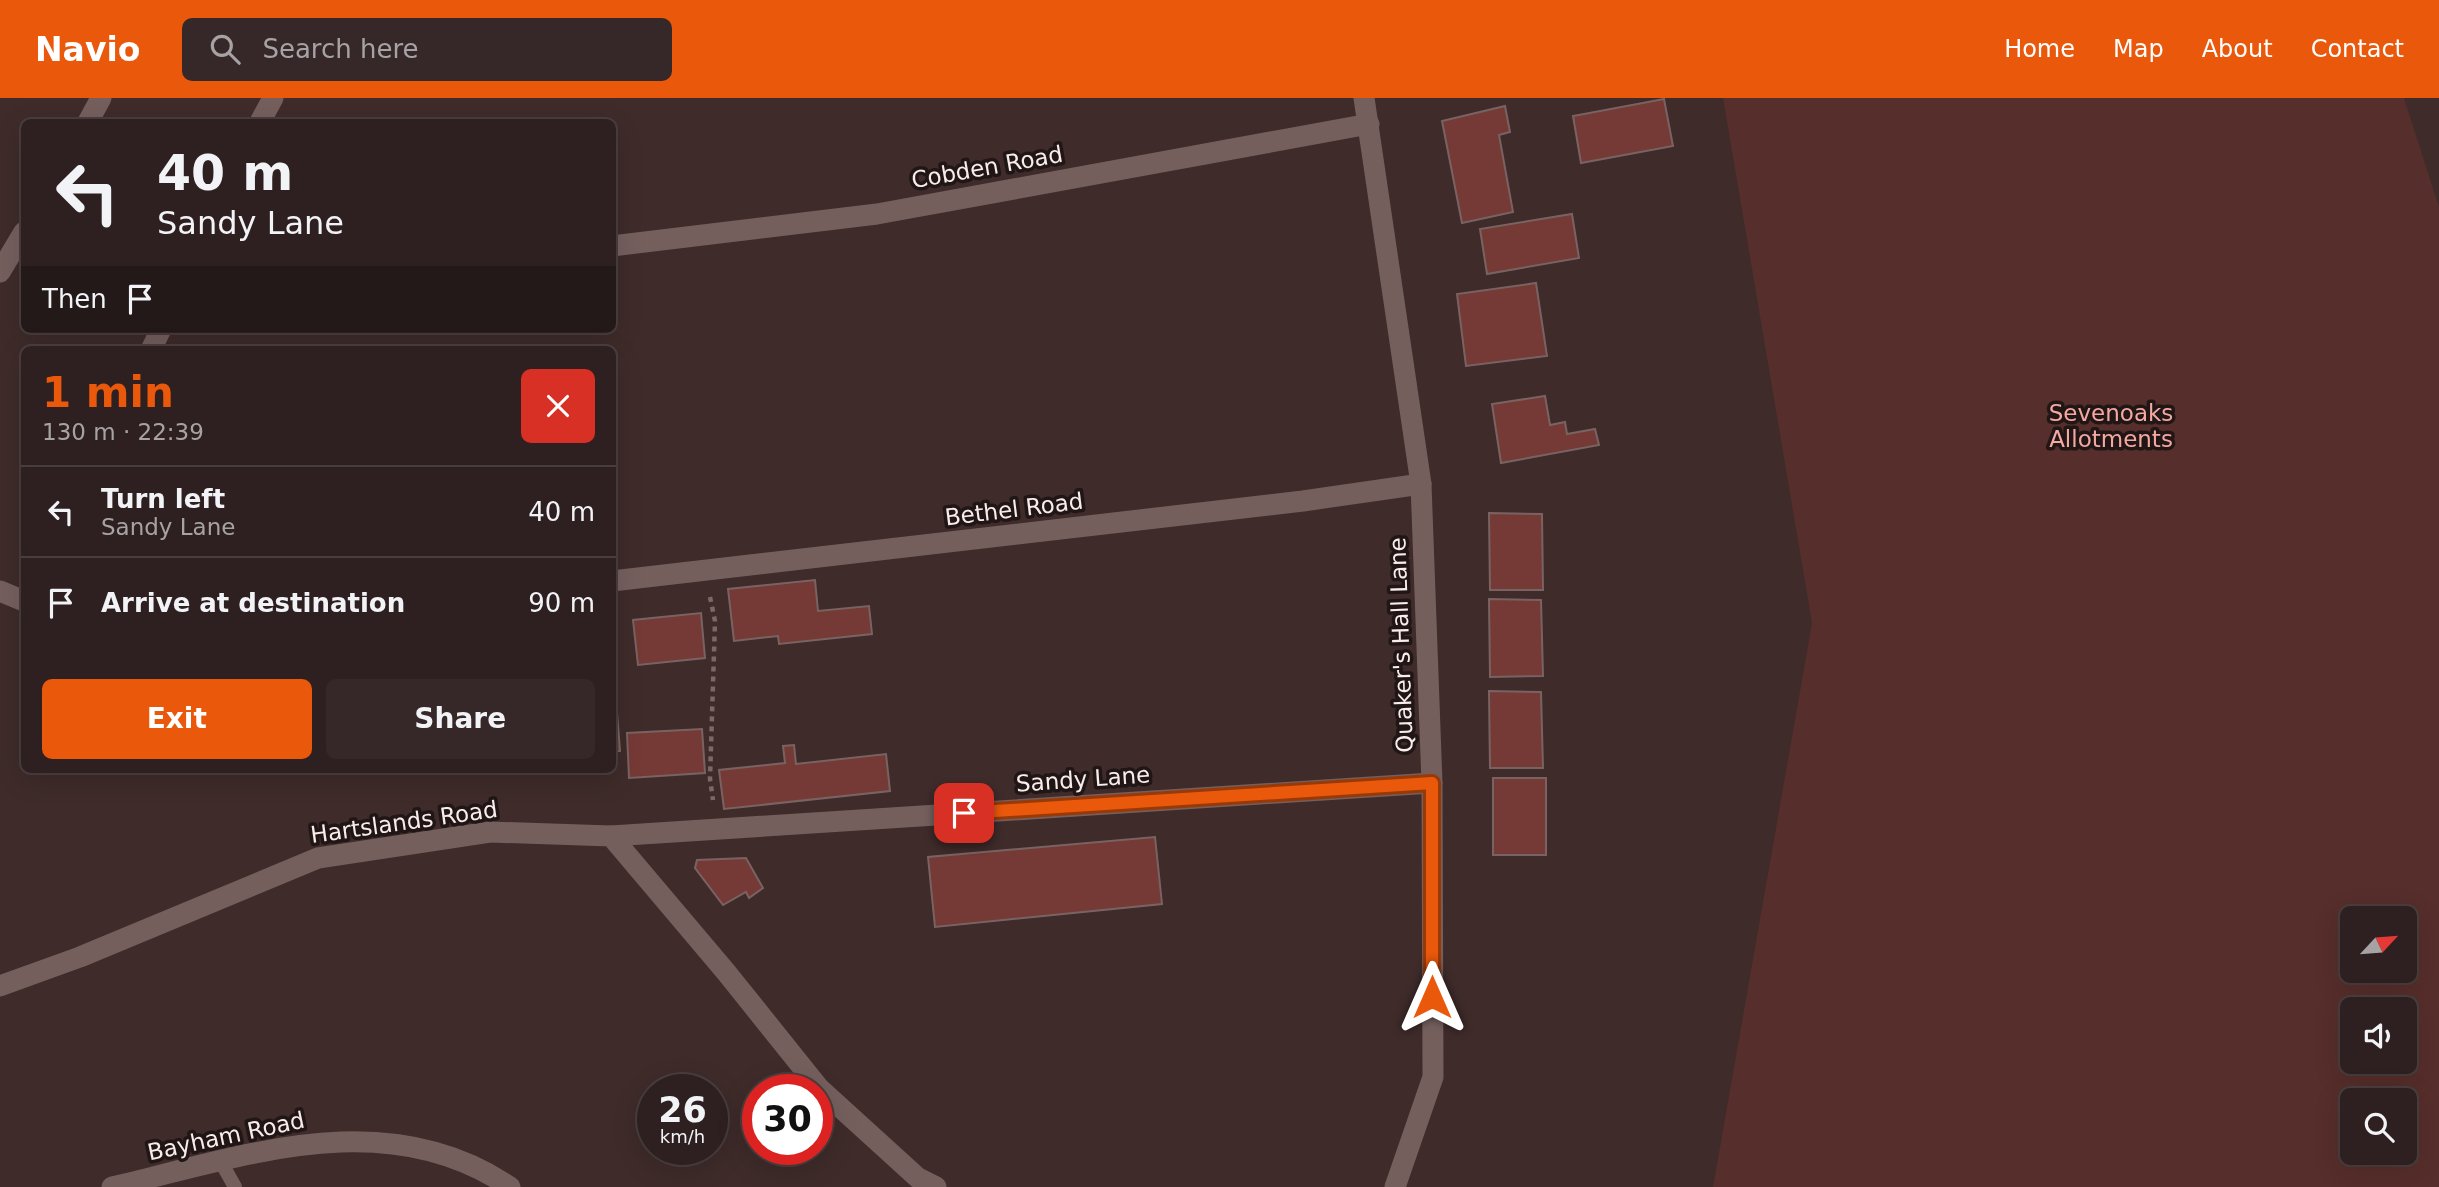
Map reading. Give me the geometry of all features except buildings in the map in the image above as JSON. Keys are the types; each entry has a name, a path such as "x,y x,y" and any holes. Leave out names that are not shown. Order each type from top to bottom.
{"street":[{"path":"90,119 101,98"},
{"path":"262,119 274,98"},
{"path":"274,98 278,119"},
{"name":"Quaker's Hall Lane","path":"1364,98 1421,484 1432,783 1433,1077 1395,1187"},
{"name":"Cobden Road","path":"616,246 877,214 1369,124"},
{"path":"0,272 21,237"},
{"name":"Bethel Road","path":"616,581 1289,503 1421,484"},
{"path":"0,591 21,600"},
{"name":"Sandy Lane","path":"611,836 1432,783"},
{"name":"Hartslands Road","path":"0,986 80,957 318,858 490,832 611,836"},
{"path":"611,836 726,972 819,1088 918,1178 936,1187"},
{"name":"Bayham Road","path":"112,1187 285,1147 376,1141 453,1156 485,1170 510,1187"}],"lane":[{"path":"221,1161 235,1187"}],"path":[{"path":"704,572 715,621 710,779 717,829"}],"green space":[{"name":"Sevenoaks Allotments","path":"1723,98 2404,98 2439,207 2439,1187 1713,1187 1812,623"}],"route":[{"path":"964,813 1432,783 1432,997"}]}
